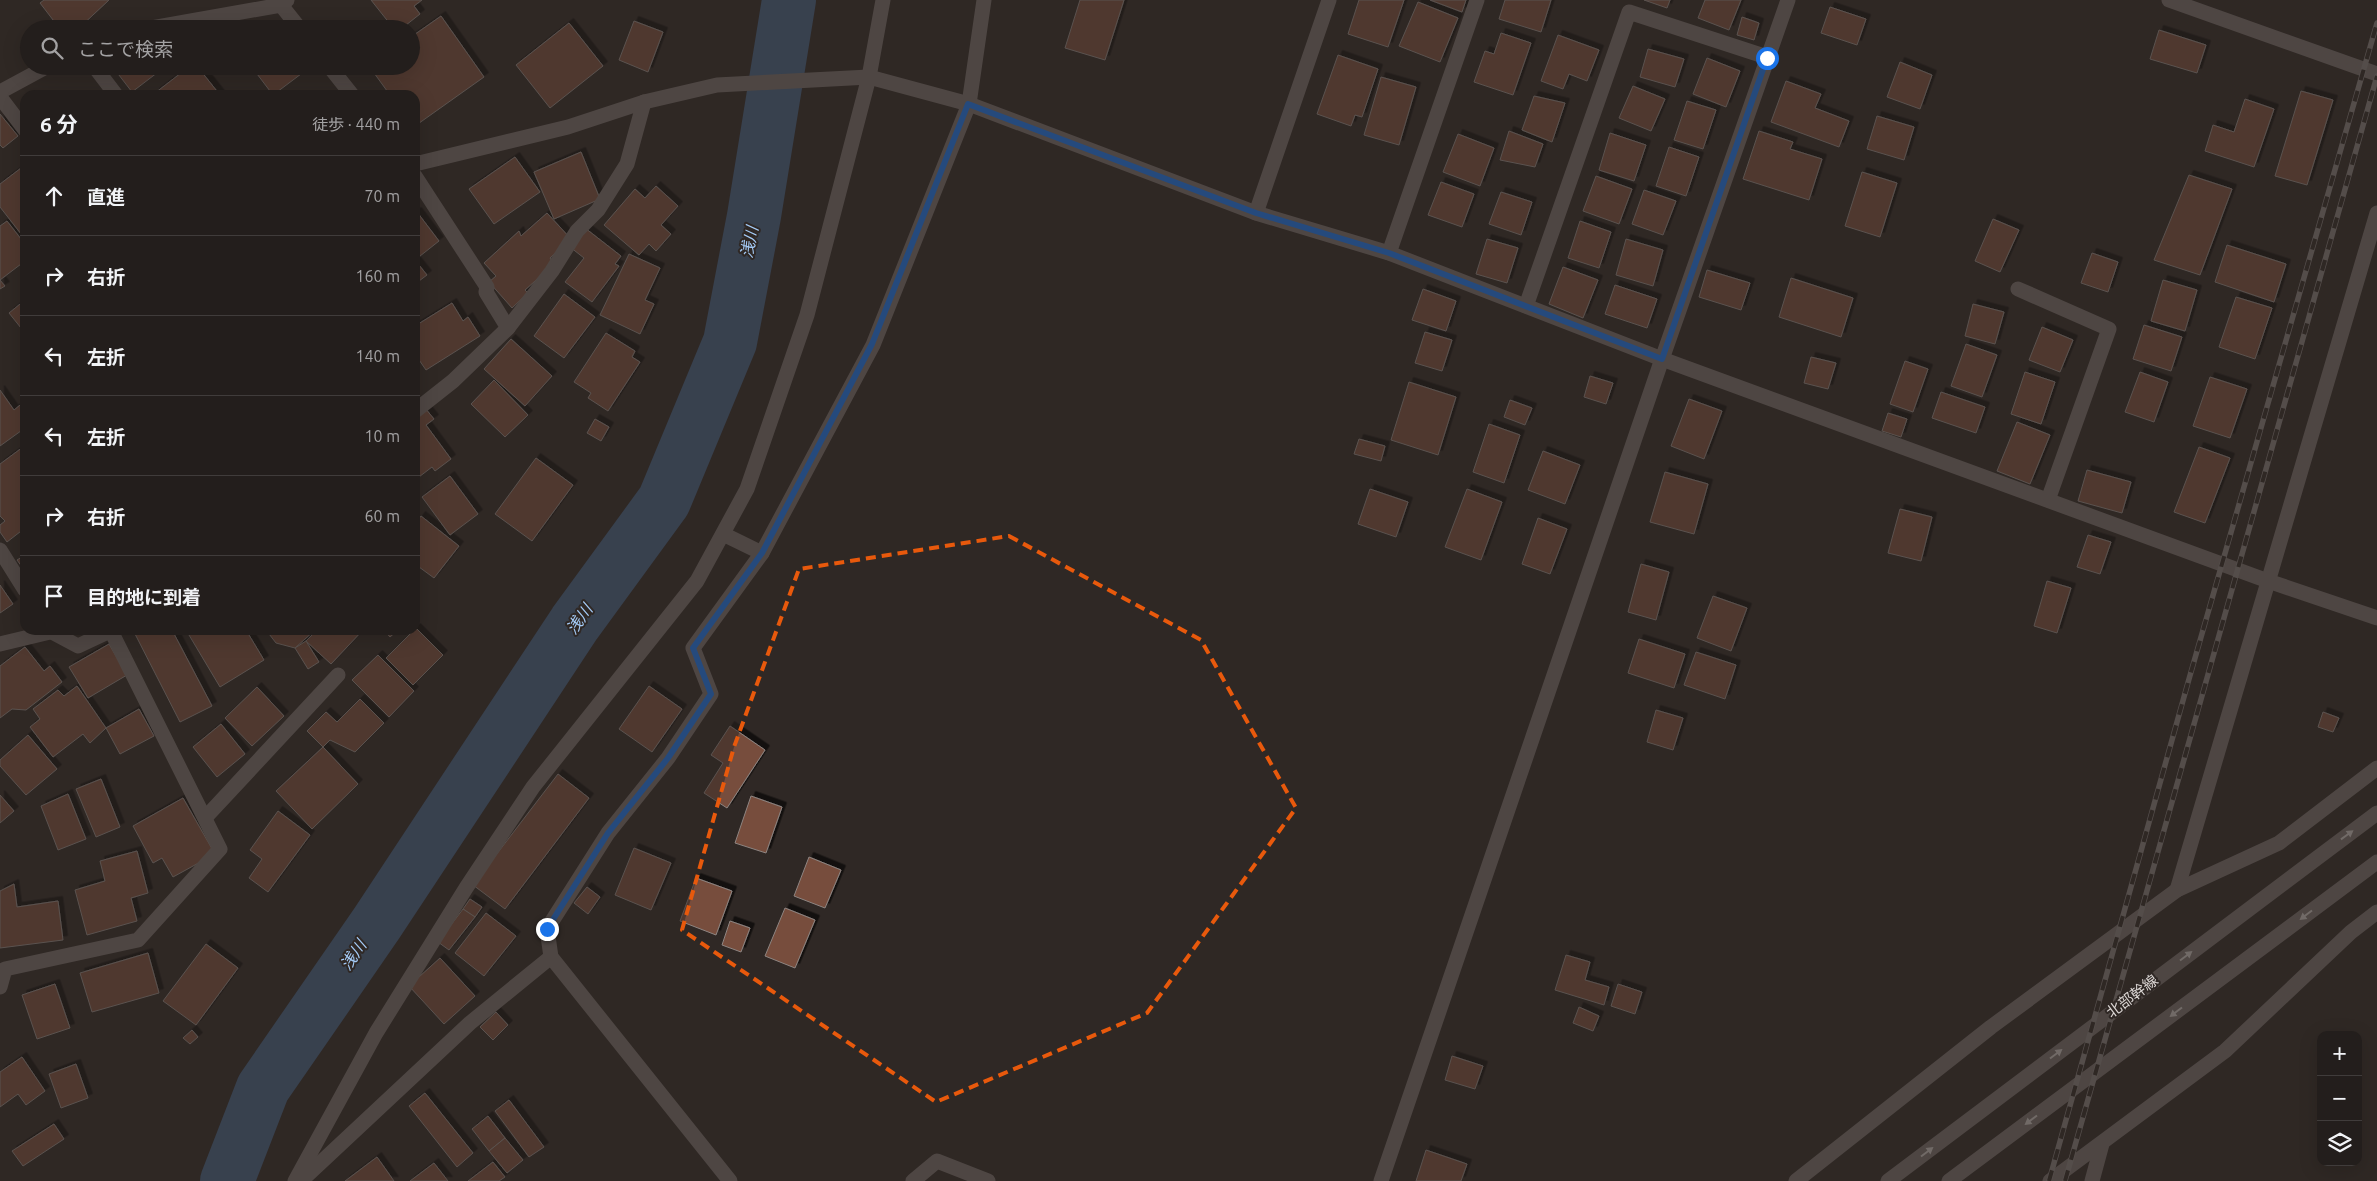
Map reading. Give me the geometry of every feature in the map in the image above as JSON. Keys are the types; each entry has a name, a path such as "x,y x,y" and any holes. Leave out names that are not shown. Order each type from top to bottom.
{"street":[{"path":"295,1181 376,1033 481,865 533,787 697,581 747,489 807,315 869,77 883,0"},
{"path":"730,1181 551,957 547,929 608,833 668,758 711,694 693,648 762,553 872,344 968,104 984,0"},
{"path":"1256,213 1329,0"},
{"path":"1389,253 1477,0"},
{"path":"1381,1181 1662,359 1788,0"},
{"path":"2168,0 2377,74"},
{"path":"191,20 281,2 294,20"},
{"path":"1526,306 1629,12 1767,58"},
{"path":"0,92 31,75"},
{"path":"101,75 112,90"},
{"path":"337,75 348,90"},
{"path":"420,163 568,127 644,102 717,85 869,77 968,104 1256,213 1389,253 1662,359 2268,581 2377,618"},
{"path":"0,97 20,123"},
{"path":"420,406 453,381 508,328 552,271 577,231 598,210 627,164 644,102"},
{"path":"420,184 487,287 486,292 508,328"},
{"path":"2177,890 2377,213"},
{"path":"2018,289 2109,329 2048,500"},
{"path":"723,534 762,553"},
{"path":"0,550 20,582"},
{"path":"0,644 34,635"},
{"path":"57,635 78,646 101,635"},
{"path":"0,987 5,969 138,940 220,849 114,635"},
{"path":"205,818 338,675"},
{"path":"1796,1181 1991,1027 2177,890 2278,842 2377,768"},
{"name":"北部幹線","path":"1888,1181 2377,813"},
{"path":"1949,1181 2377,862"},
{"path":"2050,1181 2225,1051 2351,932 2377,912"},
{"path":"301,1181 470,1023 551,957"},
{"path":"2092,1181 2102,1144"},
{"path":"913,1181 938,1162 988,1181"}],"highlighted area":[{"path":"1009,536 1201,640 1296,808 1147,1013 936,1102 682,930 734,747 799,569"}],"building":[{"path":"44,0 109,0 88,20 53,20 40,3"},
{"path":"371,0 422,0 414,6 420,14 412,20 387,20"},
{"path":"1080,0 1124,0 1105,60 1065,48"},
{"path":"1359,0 1404,0 1388,47 1348,34"},
{"path":"1430,0 1466,0 1462,12"},
{"path":"1505,0 1551,0 1541,32 1499,19"},
{"path":"1644,0 1670,0 1667,8"},
{"path":"1705,0 1741,0 1729,30 1698,18"},
{"path":"1418,2 1458,18 1440,62 1399,46"},
{"path":"1830,7 1866,19 1857,45 1821,33"},
{"path":"441,16 484,77 420,122 420,90 386,90 376,75 420,75 420,31"},
{"path":"1742,17 1759,23 1754,40 1737,35"},
{"path":"634,21 663,32 648,72 619,60"},
{"path":"569,23 603,66 550,108 516,65"},
{"path":"2159,30 2206,45 2197,73 2150,59"},
{"path":"1501,33 1531,43 1513,95 1474,82 1485,51 1494,54"},
{"path":"1558,35 1599,50 1587,81 1569,74 1563,89 1541,81"},
{"path":"1648,49 1684,59 1675,87 1640,77"},
{"path":"1338,55 1378,69 1362,117 1355,115 1351,126 1317,114"},
{"path":"1707,58 1740,71 1726,107 1693,94"},
{"path":"1900,62 1932,75 1920,109 1887,97"},
{"path":"119,75 154,75 135,90 130,90"},
{"path":"178,75 204,75 216,90 159,90"},
{"path":"258,75 300,75 280,90 269,90"},
{"path":"1381,77 1416,87 1399,145 1364,135"},
{"path":"1786,81 1821,94 1815,108 1849,121 1839,147 1771,122"},
{"path":"1633,86 1665,99 1651,131 1619,118"},
{"path":"2301,91 2333,100 2307,185 2275,176"},
{"path":"1534,96 1565,103 1552,142 1522,130"},
{"path":"2245,99 2274,109 2254,167 2205,151 2213,125 2234,132"},
{"path":"1687,101 1716,110 1703,149 1674,140"},
{"path":"0,114 18,136 3,148 0,145"},
{"path":"1877,116 1914,127 1904,160 1867,149"},
{"path":"1509,131 1543,144 1535,167 1500,160"},
{"path":"1759,131 1793,142 1790,149 1822,159 1809,200 1743,179"},
{"path":"1610,133 1646,145 1634,181 1599,170"},
{"path":"1458,134 1494,148 1480,186 1443,172"},
{"path":"1669,147 1699,157 1686,196 1656,186"},
{"path":"581,152 600,199 554,219 534,172"},
{"path":"515,157 540,192 494,224 469,189"},
{"path":"20,169 20,233 0,207 0,184"},
{"path":"1862,172 1897,183 1880,237 1845,226"},
{"path":"2189,175 2232,189 2200,275 2154,260"},
{"path":"1596,176 1632,189 1619,224 1583,211"},
{"path":"1441,182 1474,194 1462,227 1428,215"},
{"path":"656,186 678,206 661,225 671,234 656,251 649,244 639,255 604,225 635,189 645,198"},
{"path":"1644,190 1676,201 1663,235 1632,224"},
{"path":"1501,192 1532,202 1521,235 1489,224"},
{"path":"547,213 571,239 550,258 554,264 525,290 528,293 512,308 489,282 496,276 484,263 519,231 521,236"},
{"path":"420,216 439,241 420,256"},
{"path":"1993,219 2019,230 2000,272 1975,261"},
{"path":"7,221 20,238 20,265 0,280 0,226"},
{"path":"1580,221 1611,232 1599,268 1568,258"},
{"path":"585,228 621,256 615,264 619,266 592,302 565,282 584,258 570,247"},
{"path":"1487,239 1518,248 1507,283 1476,274"},
{"path":"1626,239 1663,250 1653,286 1616,275"},
{"path":"2227,245 2286,264 2274,302 2215,282"},
{"path":"2092,253 2118,262 2108,292 2081,283"},
{"path":"629,254 660,268 645,300 654,304 640,334 600,315"},
{"path":"420,266 427,275 420,280"},
{"path":"1563,267 1598,280 1583,318 1549,304"},
{"path":"1707,270 1750,283 1741,310 1699,297"},
{"path":"1791,278 1853,298 1841,337 1779,317"},
{"path":"0,280 5,286 0,289"},
{"path":"2163,280 2197,290 2185,331 2151,321"},
{"path":"1615,285 1657,299 1647,328 1605,314"},
{"path":"1423,289 1456,301 1446,331 1412,320"},
{"path":"564,294 595,317 564,358 534,336"},
{"path":"2236,297 2272,308 2255,359 2219,347"},
{"path":"452,303 463,321 468,317 480,336 426,370 420,361 420,323"},
{"path":"20,304 20,327 9,313"},
{"path":"1973,304 2004,312 1995,344 1965,336"},
{"path":"2144,325 2182,337 2171,371 2133,359"},
{"path":"2042,327 2073,340 2060,372 2029,360"},
{"path":"1425,332 1452,340 1442,371 1415,363"},
{"path":"606,333 635,351 632,357 640,362 608,411 588,398 591,393 574,382"},
{"path":"511,339 552,376 525,406 484,369"},
{"path":"1966,344 1997,355 1982,397 1951,386"},
{"path":"1811,357 1836,363 1828,389 1804,383"},
{"path":"1905,361 1928,369 1913,412 1890,404"},
{"path":"2025,372 2055,382 2041,424 2011,414"},
{"path":"2140,372 2168,382 2154,422 2125,412"},
{"path":"1590,376 1613,383 1606,404 1584,397"},
{"path":"2210,377 2247,389 2230,438 2193,426"},
{"path":"494,380 528,415 505,437 471,404"},
{"path":"1409,382 1456,397 1438,455 1391,440"},
{"path":"0,390 14,410 20,405 20,432 0,446"},
{"path":"1941,392 1985,407 1976,433 1932,418"},
{"path":"1689,399 1722,411 1704,459 1671,446"},
{"path":"1510,400 1532,408 1525,425 1504,417"},
{"path":"425,408 434,419 426,425 451,459 435,471 432,467 420,476 420,412"},
{"path":"1888,413 1907,419 1901,437 1882,431"},
{"path":"595,419 609,427 601,441 587,433"},
{"path":"2017,422 2050,435 2030,484 1997,471"},
{"path":"1489,424 1520,435 1504,483 1473,472"},
{"path":"1359,439 1385,446 1381,461 1354,454"},
{"path":"2199,447 2230,458 2205,523 2174,512"},
{"path":"20,449 20,532 7,542 0,532 0,525 5,521 0,516 0,464"},
{"path":"1543,451 1580,465 1565,504 1528,490"},
{"path":"536,458 573,485 532,541 495,514"},
{"path":"2087,470 2131,482 2122,513 2078,501"},
{"path":"1665,472 1708,484 1694,534 1650,522"},
{"path":"450,476 478,514 450,535 422,497"},
{"path":"1370,489 1408,502 1396,537 1358,524"},
{"path":"1467,489 1502,502 1481,560 1445,547"},
{"path":"1900,509 1932,517 1921,561 1888,553"},
{"path":"421,516 459,546 434,578 420,568"},
{"path":"1538,518 1567,529 1550,574 1522,564"},
{"path":"2088,535 2111,542 2100,574 2077,567"},
{"path":"1641,564 1669,572 1656,620 1628,612"},
{"path":"2047,581 2071,588 2057,633 2034,626"},
{"path":"0,585 13,604 0,613"},
{"path":"1713,596 1747,608 1731,651 1697,638"},
{"path":"420,632 443,655 413,685 386,658 409,635 420,635"},
{"path":"136,635 175,635 212,706 180,722"},
{"path":"189,635 249,635 264,660 220,687"},
{"path":"270,635 309,635 295,648 276,643"},
{"path":"312,635 358,635 331,664 306,641"},
{"path":"1639,639 1685,654 1674,688 1628,673"},
{"path":"306,641 319,662 308,669 295,648"},
{"path":"109,644 127,675 88,698 69,667"},
{"path":"25,647 44,671 50,666 62,682 26,710 12,709 0,718 0,666"},
{"path":"1696,652 1736,665 1725,699 1684,685"},
{"path":"378,655 414,691 389,717 352,680"},
{"path":"77,686 106,728 90,743 83,734 53,757 30,727 40,719 33,709 58,690 64,696"},
{"path":"649,686 682,709 652,752 619,729"},
{"path":"257,687 284,716 252,746 225,718"},
{"path":"360,699 384,723 355,752 330,740 323,747 307,731 326,712 337,722"},
{"path":"139,709 154,736 120,754 106,728"},
{"path":"1656,710 1683,718 1673,750 1647,742"},
{"path":"2323,712 2339,718 2333,732 2318,727"},
{"path":"221,724 245,754 217,777 193,747"},
{"path":"730,726 765,750 727,808 704,793 723,763 711,755"},
{"path":"28,735 57,769 26,795 0,766 0,760"},
{"path":"323,747 358,784 312,829 276,791"},
{"path":"558,774 589,798 505,909 473,885"},
{"path":"101,779 120,827 96,837 76,789"},
{"path":"68,794 86,839 58,850 41,806"},
{"path":"0,795 14,811 0,823"},
{"path":"751,796 782,807 766,853 735,843"},
{"path":"183,798 215,854 173,877 162,858 153,863 133,826"},
{"path":"278,811 310,835 268,892 249,878 262,859 250,850"},
{"path":"634,848 671,863 651,910 615,895"},
{"path":"137,851 148,893 131,898 137,921 87,935 75,890 105,881 100,861"},
{"path":"809,857 841,870 825,908 794,896"},
{"path":"696,878 732,891 716,935 680,921"},
{"path":"14,884 17,907 58,901 63,940 0,948 0,891"},
{"path":"587,887 600,897 588,914 574,903"},
{"path":"470,899 482,907 475,917 463,909"},
{"path":"785,908 815,920 795,968 765,956"},
{"path":"463,909 475,917 449,950 438,942"},
{"path":"486,913 516,936 484,976 455,953"},
{"path":"730,921 750,928 741,952 722,945"},
{"path":"206,944 238,968 196,1025 163,1001"},
{"path":"148,953 159,993 92,1012 80,973"},
{"path":"1566,955 1590,962 1585,980 1609,987 1604,1005 1555,990"},
{"path":"440,958 475,996 444,1024 409,986"},
{"path":"55,984 70,1028 37,1039 22,995"},
{"path":"1618,984 1642,992 1635,1014 1611,1006"},
{"path":"1579,1007 1599,1016 1593,1031 1573,1023"},
{"path":"496,1012 508,1025 493,1040 480,1027"},
{"path":"192,1030 198,1037 190,1044 183,1038"},
{"path":"1452,1056 1483,1066 1475,1089 1445,1080"},
{"path":"22,1057 45,1091 26,1105 18,1094 0,1107 0,1072"},
{"path":"76,1064 88,1098 61,1108 49,1074"},
{"path":"425,1093 473,1153 457,1167 409,1106"},
{"path":"509,1100 544,1147 529,1157 495,1111"},
{"path":"488,1116 505,1138 489,1151 472,1129"},
{"path":"54,1124 64,1139 23,1166 12,1151"},
{"path":"505,1138 523,1160 507,1173 489,1151"},
{"path":"1426,1150 1467,1164 1461,1181 1416,1181"},
{"path":"377,1157 394,1181 345,1181"},
{"path":"493,1162 505,1177 499,1181 468,1181"},
{"path":"434,1163 448,1181 410,1181"}],"waterway":[{"name":"浅川","path":"227,1181 263,1088 377,923 575,623 664,501 730,342 754,216 789,0"}],"railway":[{"path":"2049,1181 2189,679 2377,23"},
{"path":"2065,1181 2377,76"}],"route":[{"path":"547,929 608,833 668,758 711,694 693,648 762,553 872,344 928,210 968,104 1256,213 1389,253 1662,359 1767,58"}]}
